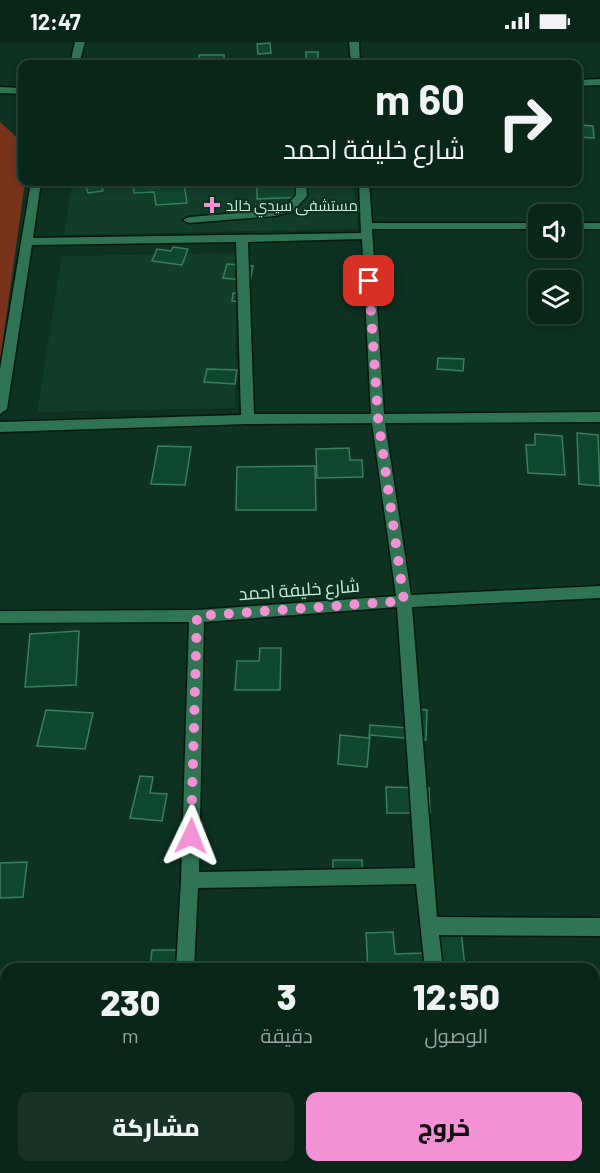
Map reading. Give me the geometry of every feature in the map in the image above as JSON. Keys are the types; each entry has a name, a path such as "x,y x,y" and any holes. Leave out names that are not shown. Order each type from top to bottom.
{"street":[{"path":"75,60 80,42"},
{"path":"354,42 356,60"},
{"path":"582,83 600,82"},
{"path":"0,90 18,91"},
{"path":"0,409 35,186"},
{"path":"189,220 275,213 289,209 302,196 301,186"},
{"path":"364,186 378,418 404,601 424,876 433,963"},
{"path":"26,242 242,239 366,231 528,226"},
{"path":"582,226 600,226"},
{"path":"242,239 248,419"},
{"path":"0,427 248,419 600,417"},
{"name":"شارع خليفة احمد","path":"0,617 197,616 404,601 600,592"},
{"path":"185,963 190,880 197,616"},
{"path":"190,880 424,876"},
{"path":"430,926 600,927"}],"shaded area":[{"path":"0,122 18,138 18,186 24,186 0,361"},
{"name":"مستشفى سيدي خالد","path":"71,186 353,186 358,229 64,235"},
{"path":"237,253 235,408 37,412 62,256"}],"building":[{"path":"270,43 271,53 258,54 257,44"},
{"path":"306,52 318,52 318,60 306,60"},
{"path":"199,55 224,55 224,60 199,60"},
{"path":"582,125 593,126 594,138 582,137"},
{"path":"86,186 101,186 103,191 88,193"},
{"path":"133,186 184,186 187,203 156,205 154,192 134,193"},
{"path":"257,186 304,186 305,197 257,199"},
{"path":"173,247 188,249 182,265 152,261 157,249 171,251"},
{"path":"227,264 253,266 246,302 232,301 233,293 240,294 243,280 223,278"},
{"path":"438,358 464,359 463,371 437,369"},
{"path":"207,369 237,370 235,384 204,382"},
{"path":"577,433 598,435 600,486 579,484"},
{"path":"535,434 562,436 565,475 528,473 526,445 535,445"},
{"path":"158,446 191,447 185,485 151,484"},
{"path":"349,448 350,460 362,460 363,477 317,478 316,449"},
{"path":"315,466 316,510 236,510 237,467"},
{"path":"79,631 76,685 25,687 30,634"},
{"path":"260,648 281,648 280,690 235,690 237,661 259,661"},
{"path":"409,708 427,710 426,740 370,735 367,767 338,764 340,735 369,738 370,725 408,728"},
{"path":"46,710 93,713 85,749 37,746"},
{"path":"140,776 153,777 150,793 167,794 162,821 130,818"},
{"path":"386,787 429,788 430,813 387,813"},
{"path":"333,860 362,860 363,880 333,880"},
{"path":"27,862 23,897 0,898 0,863"},
{"path":"421,931 461,931 465,963 368,963 366,933 393,932 395,954 423,953"},
{"path":"152,950 186,950 185,963 151,963"}],"place":[{"name":"مستشفى سيدي خالد","path":"212,205"}],"route":[{"path":"191,836 197,616 404,601 378,418 369,281"}]}
